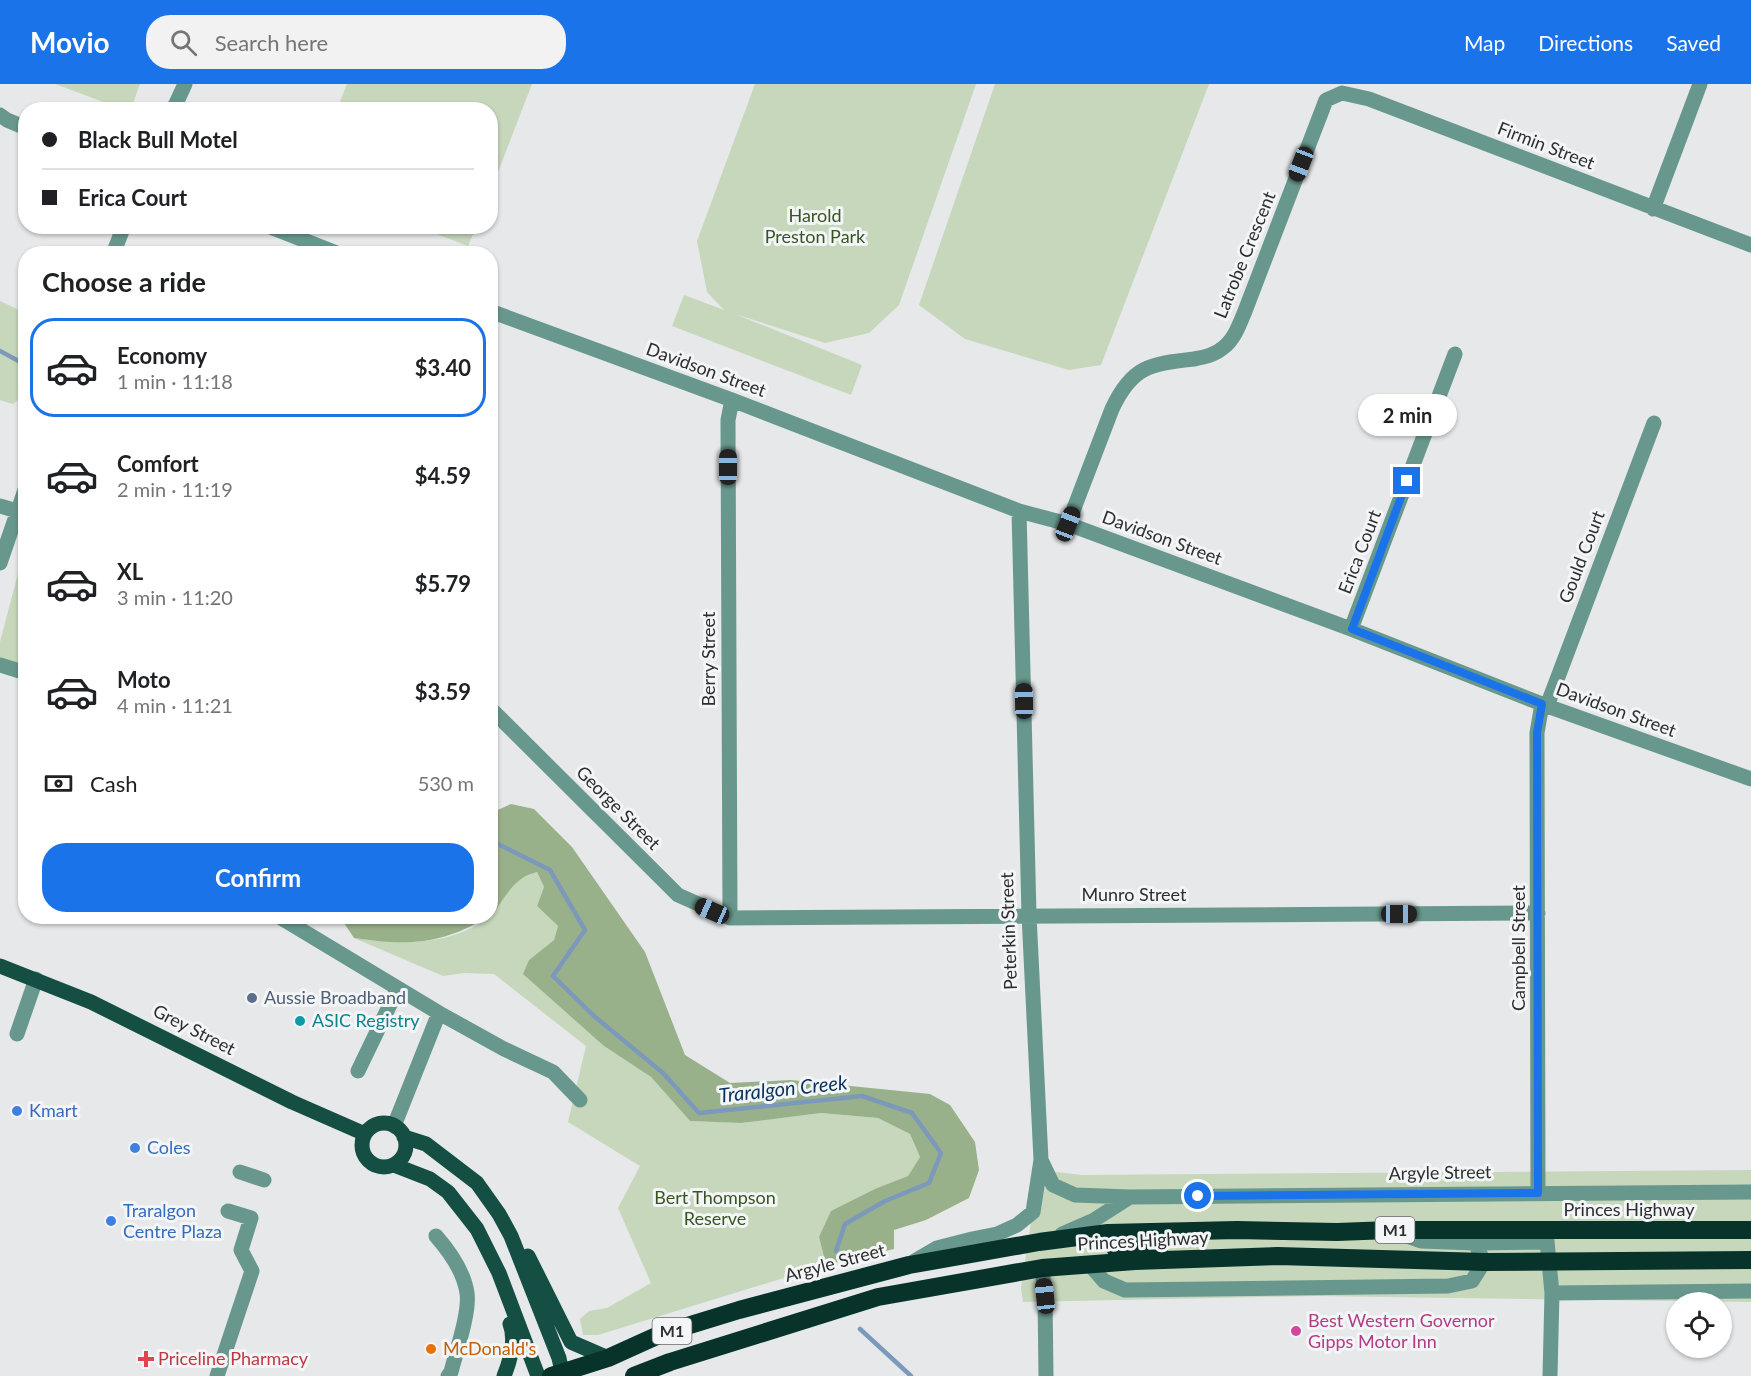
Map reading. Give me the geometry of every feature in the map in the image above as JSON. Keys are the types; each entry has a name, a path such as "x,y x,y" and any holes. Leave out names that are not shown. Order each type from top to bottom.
{"highway":[{"name":"Princes Highway","path":"1039,1242 1108,1233 1237,1230 1337,1232 1390,1230 1546,1236 1751,1230"},
{"path":"1108,1233 1115,1248 1233,1250 1278,1256"},
{"name":"Argyle Street","path":"558,1375 608,1358 661,1334 739,1310 909,1265 1039,1242"},
{"path":"1039,1242 1042,1268"},
{"name":"Princes Highway","path":"1042,1268 1135,1261 1278,1256 1484,1262 1751,1260"},
{"name":"M1","path":"634,1376 750,1336 878,1297 1042,1268"}],"main road":[{"name":"Grey Street","path":"1,967 91,1002 292,1102 365,1134"},
{"path":"538,1376 499,1273 477,1229 448,1192 430,1179 394,1165 384,1167 369,1162 364,1155 362,1144 365,1134 371,1127 379,1124 426,1144 477,1183 500,1214 511,1236 559,1358 558,1375"},
{"path":"394,1165 405,1150 399,1131"},
{"path":"477,1229 500,1214"},
{"path":"477,1229 488,1268 512,1330 512,1347 504,1376"},
{"path":"511,1236 520,1241 571,1342 608,1358"}],"street":[{"path":"177,102 185,84"},
{"path":"1653,209 1701,84"},
{"name":"Firmin Street","path":"1326,100 1342,93 1369,99 1751,245"},
{"name":"Latrobe Crescent","path":"1068,524 1112,409 1120,392 1132,378 1144,368 1209,357 1223,348 1233,337 1326,100"},
{"path":"4,118 18,124"},
{"path":"288,234 319,246"},
{"name":"Davidson Street","path":"498,314 732,400 1019,511 1068,524 1352,629 1545,705 1751,778"},
{"name":"Erica Court","path":"1352,629 1455,354"},
{"name":"Berry Street","path":"730,918 728,420 732,400"},
{"name":"Gould Court","path":"1545,705 1654,423"},
{"path":"0,506 17,511 0,563"},
{"name":"Peterkin Street","path":"909,1265 937,1248 998,1234 1017,1225 1033,1212 1041,1160 1029,915 1019,511"},
{"path":"0,665 18,671"},
{"name":"Campbell Street","path":"1538,1193 1537,733 1545,705"},
{"name":"George Street","path":"498,716 678,895 730,918"},
{"name":"Munro Street","path":"730,918 1538,914"},
{"path":"291,924 439,1013 504,1049 554,1072 580,1100"},
{"path":"17,1034 36,979"},
{"path":"358,1071 398,988"},
{"path":"399,1131 439,1013"},
{"name":"Argyle Street","path":"1041,1160 1053,1185 1075,1195 1130,1197 1751,1192"},
{"path":"240,1172 264,1180"},
{"name":"Argyle Street","path":"1039,1242 1078,1228 1130,1197"},
{"path":"217,1376 252,1271 242,1250 251,1218 228,1211"},
{"path":"1103,1214 1108,1233"},
{"path":"1390,1230 1420,1241 1475,1243 1546,1236 1552,1293 1550,1376"},
{"path":"436,1236 448,1251 462,1276 468,1295 451,1372 448,1376"},
{"path":"1090,1265 1104,1281 1125,1290 1448,1286 1472,1281 1484,1262 1475,1243"},
{"path":"1042,1268 1045,1296 1046,1376"},
{"path":"1552,1293 1751,1291"}],"green space":[{"path":"55,84 140,84 134,102 103,102"},
{"path":"347,84 532,84 498,172 498,102 340,102"},
{"name":"Harold Preston Park","path":"755,84 976,84 899,305 869,333 825,343 735,314 862,365 851,395 672,326 684,295 724,310 707,292 697,241"},
{"path":"995,84 1209,84 1101,365 1069,370 965,339 919,305"},
{"path":"436,234 473,234 468,246"},
{"path":"0,301 18,310 18,400 13,404 0,400"},
{"path":"18,574 18,671 0,665 0,642"},
{"path":"511,804 534,809 572,847 645,952 685,1055 730,1083 791,1080 930,1094 950,1105 975,1142 979,1170 969,1198 926,1220 894,1230 894,1249 826,1265 819,1237 831,1211 877,1188 908,1176 920,1157 910,1134 878,1118 821,1113 741,1123 690,1121 651,1077 604,1046 523,974 529,960 554,940 558,926 537,906 544,887 537,872 515,884 498,905 498,810"},
{"name":"Bert Thompson Reserve","path":"537,872 544,887 537,906 558,926 554,940 529,960 579,1022 604,1046 651,1077 690,1121 741,1123 821,1113 878,1118 910,1134 920,1157 908,1176 877,1188 819,1237 826,1265 598,1335 583,1335 580,1319 589,1311 607,1308 651,1283 618,1208 640,1166 568,1122 586,1046 494,974 464,973 443,976 354,938 390,942 426,941 461,933 478,924 498,924 498,905 504,895 509,888 528,875"},
{"path":"345,924 475,924 439,938 423,941 391,942 354,938"},
{"path":"1039,1170 1082,1175 1751,1170 1751,1302 1732,1302 1732,1292 1666,1292 1666,1301 1313,1296 1023,1302 1021,1288"}],"waterway":[{"name":"Traralgon Creek","path":"0,351 18,361"},
{"name":"Traralgon Creek","path":"498,844 550,870 585,930 553,976 594,1016 663,1073 699,1113 862,1096 912,1113 941,1153 929,1183 885,1201 845,1224 836,1251"},
{"name":"Traralgon Creek","path":"860,1329 911,1376"}],"place":[{"name":"Aussie Broadband","path":"252,998"},
{"name":"ASIC Registry","path":"300,1021"},
{"name":"Kmart","path":"17,1111"},
{"name":"Coles","path":"135,1148"},
{"name":"Traralgon Centre Plaza","path":"111,1221"},
{"name":"Best Western Governor Gipps Motor Inn","path":"1296,1331"},
{"name":"McDonald's","path":"431,1349"},
{"name":"Priceline Pharmacy","path":"146,1359"}],"route":[{"path":"1198,1196 1538,1193 1537,733 1542,704 1352,629 1407,481"}]}
